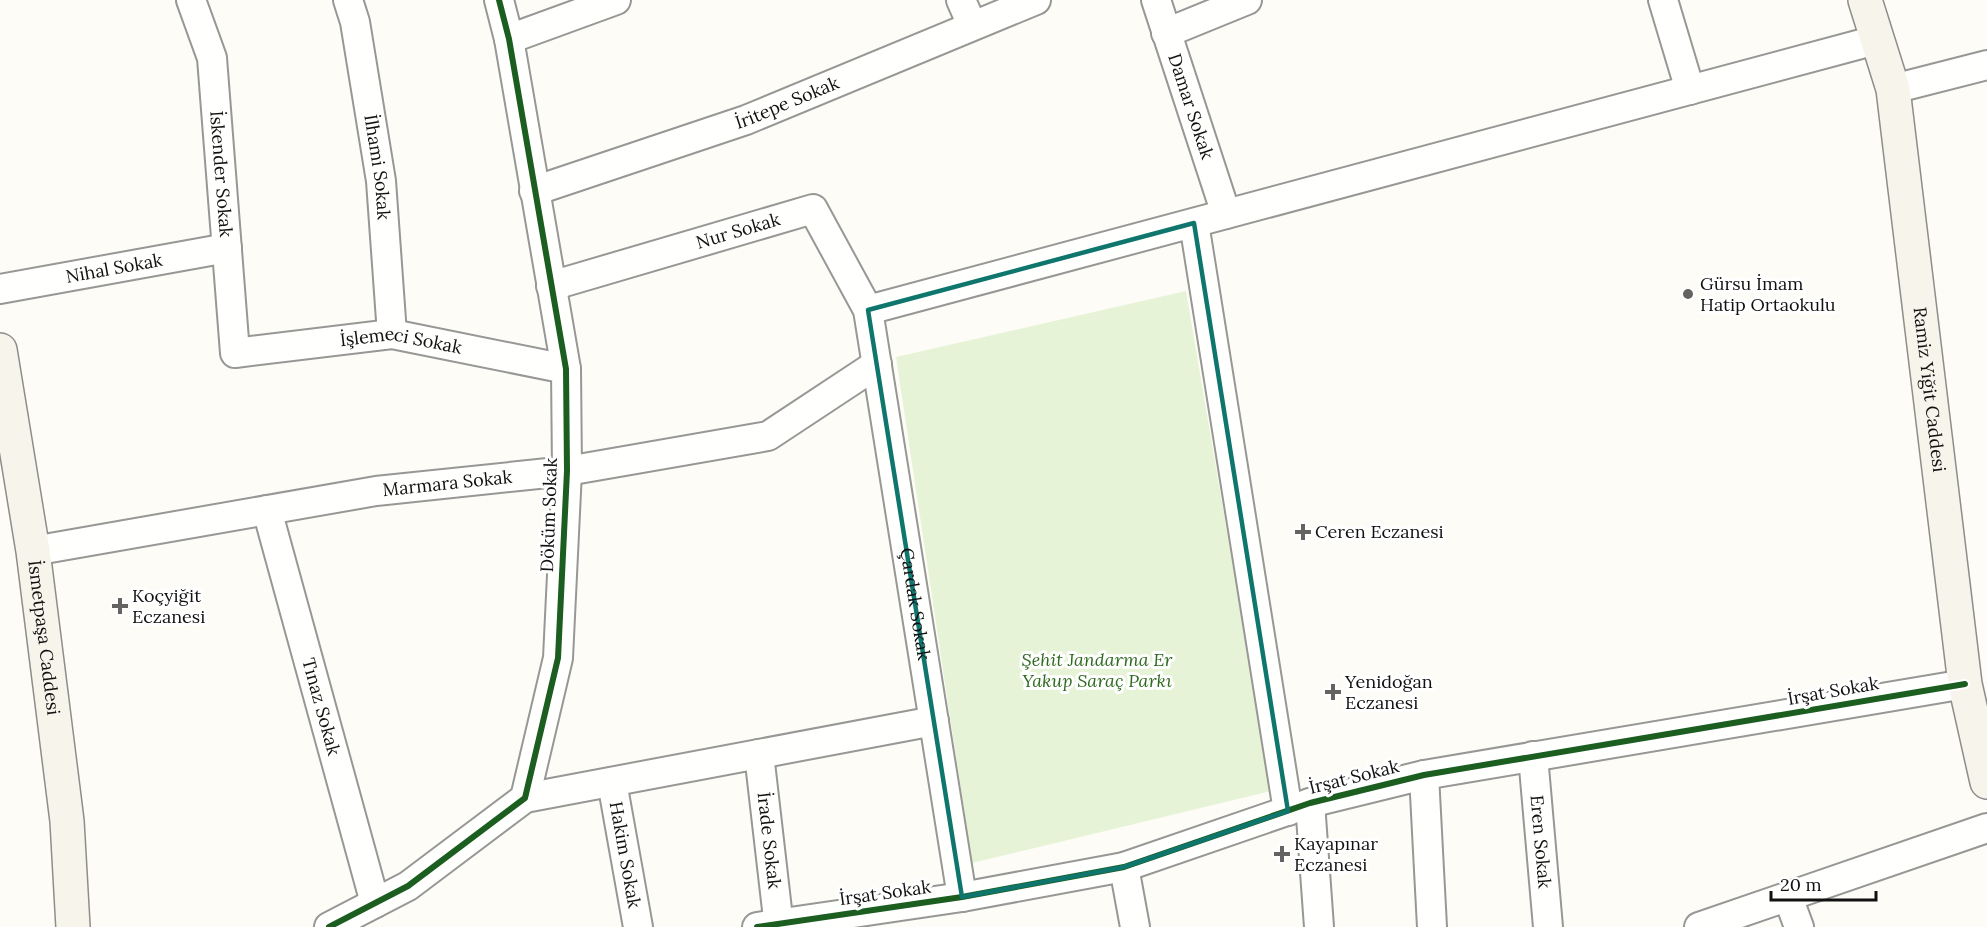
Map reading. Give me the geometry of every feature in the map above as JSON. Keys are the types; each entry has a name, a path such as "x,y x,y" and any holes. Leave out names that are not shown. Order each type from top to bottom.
{"main road":[{"name":"Ramiz Yiğit Caddesi","path":"1865,0 1893,89 1965,684 1980,724 1987,782"},
{"name":"İsmetpaşa Caddesi","path":"0,350 6,421 33,551 67,821 73,927"}],"street":[{"name":"İskender Sokak","path":"191,0 212,58 236,353"},
{"name":"İlhami Sokak","path":"348,0 355,22 381,181 392,334"},
{"name":"Döküm Sokak","path":"499,0 509,39 566,369 567,471 558,658 525,798"},
{"path":"509,39 616,0"},
{"name":"İritepe Sokak","path":"534,191 746,120 967,13 1036,0"},
{"name":"Damar Sokak","path":"1156,0 1226,214"},
{"path":"1166,33 1247,0"},
{"path":"1664,0 1690,90"},
{"path":"868,310 1876,40"},
{"path":"1893,89 1987,65"},
{"name":"Nur Sokak","path":"551,286 813,208 868,310"},
{"path":"1194,223 1319,927"},
{"name":"Nihal Sokak","path":"0,289 227,248"},
{"name":"Çardak Sokak","path":"868,310 962,897"},
{"name":"İşlemeci Sokak","path":"236,353 392,334 566,369"},
{"name":"Marmara Sokak","path":"33,551 376,491 567,471 768,436 877,364"},
{"name":"Tınaz Sokak","path":"267,510 375,903"},
{"name":"İrşat Sokak","path":"772,926 962,897 1124,867 1299,807 1424,774 1965,684"},
{"path":"329,927 408,886 525,798 934,721"},
{"name":"İrade Sokak","path":"759,754 772,926"},
{"name":"Eren Sokak","path":"1533,756 1548,927"},
{"path":"1424,774 1432,927"},
{"name":"Hakim Sokak","path":"612,782 638,927"},
{"path":"1699,927 1987,828"},
{"path":"1124,867 1135,927"},
{"path":"1788,897 1799,927"}],"highlighted area":[{"path":"1194,223 1288,811 1124,867 962,897 868,310"}],"green space":[{"name":"Şehit Jandarma Er Yakup Saraç Parkı","path":"1186,291 1271,791 972,863 896,357"}],"cycle path":[{"path":"329,927 408,886 525,798 558,658 567,471 566,369 509,39 499,0"},
{"path":"757,927 962,897 1124,867 1310,803 1424,775 1965,684"}],"place":[{"name":"Gürsu İmam Hatip Ortaokulu","path":"1688,294"},
{"name":"Ceren Eczanesi","path":"1303,532"},
{"name":"Koçyiğit Eczanesi","path":"120,606"},
{"name":"Yenidoğan Eczanesi","path":"1333,692"},
{"name":"Kayapınar Eczanesi","path":"1282,854"}]}
